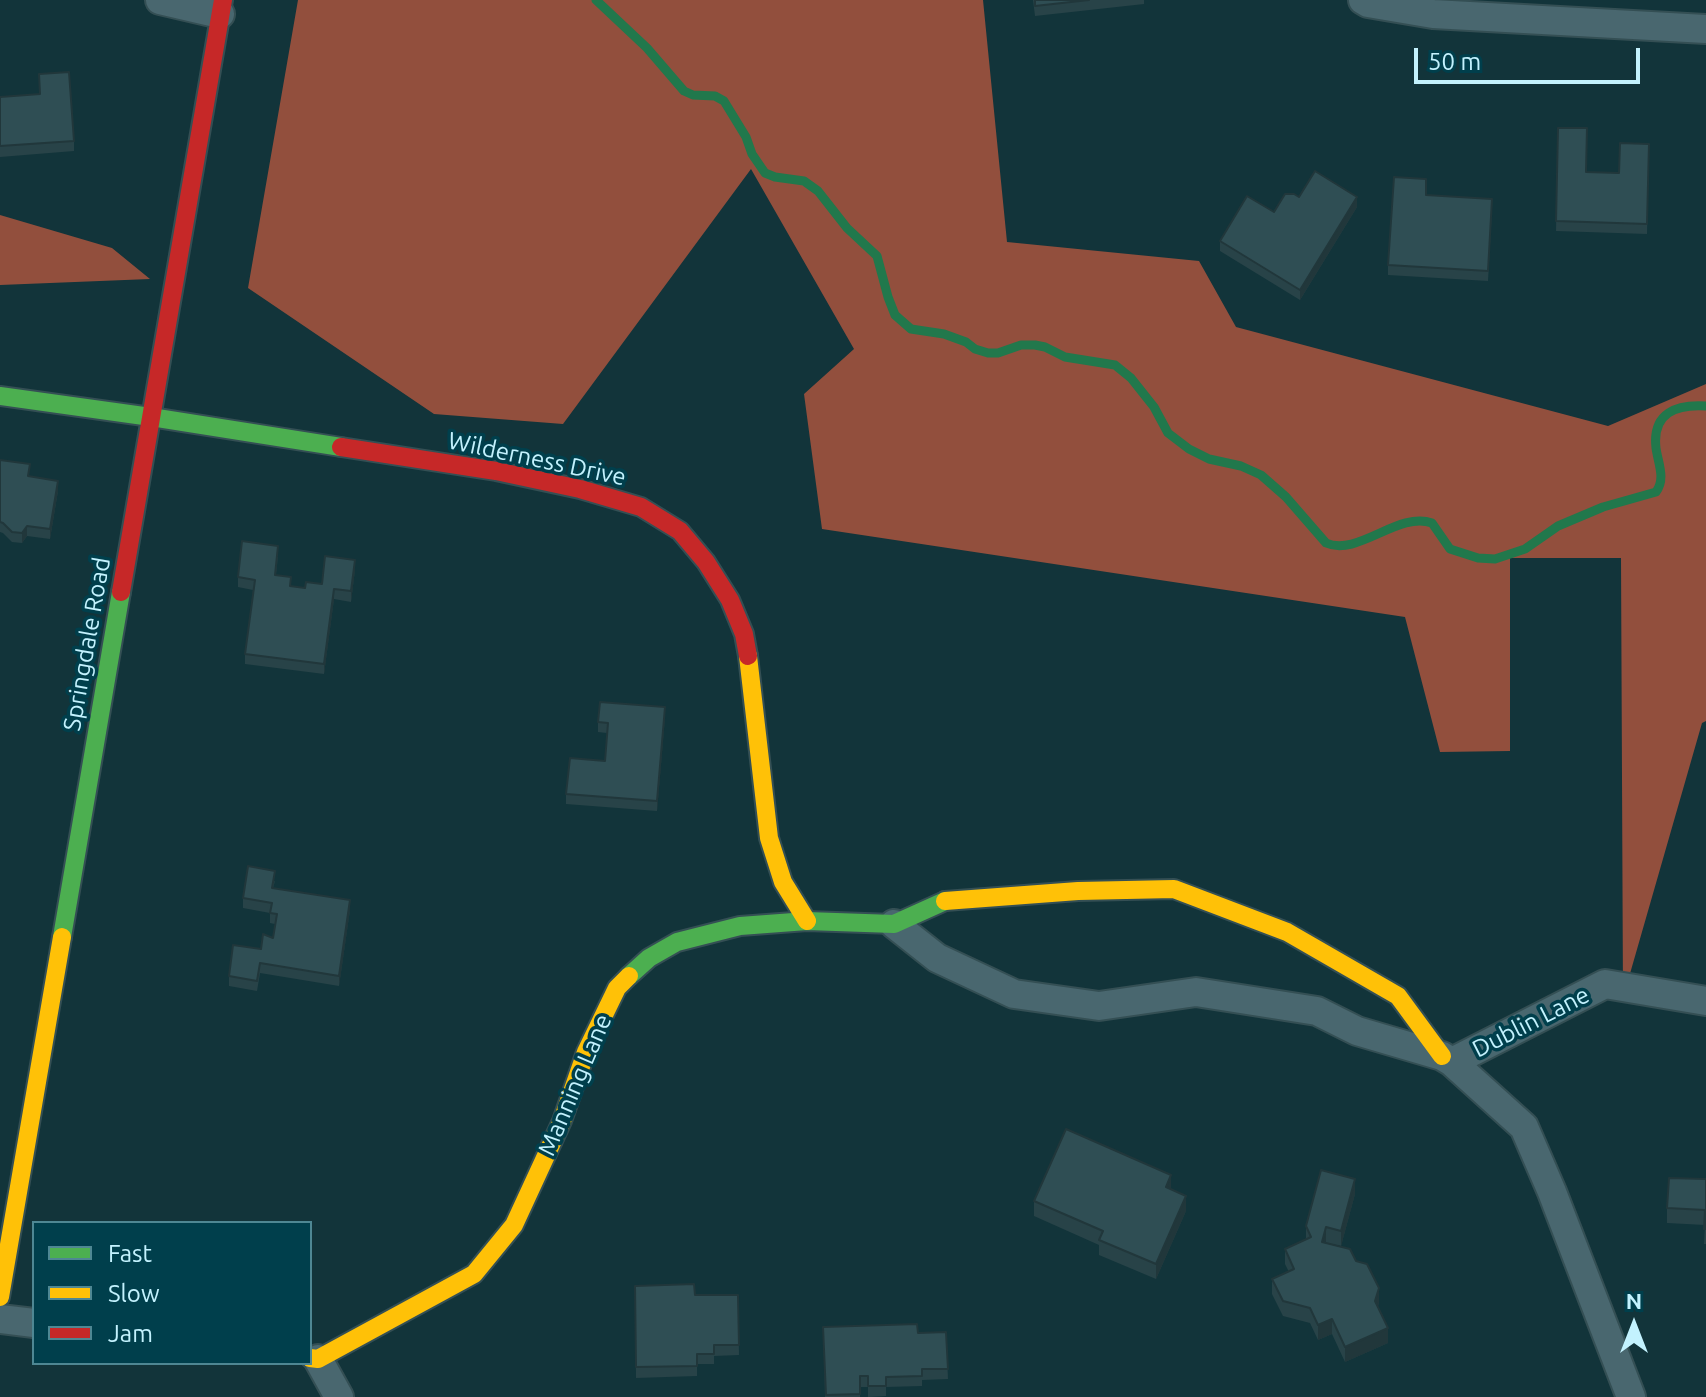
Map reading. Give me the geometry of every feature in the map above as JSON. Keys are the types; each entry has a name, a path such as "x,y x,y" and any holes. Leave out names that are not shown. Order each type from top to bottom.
{"street":[{"path":"160,0 222,7"},
{"path":"1363,0 1433,14 1706,29"},
{"name":"Springdale Road","path":"0,1297 222,7"},
{"name":"Wilderness Drive","path":"0,396 496,471 580,489 641,507 680,531 706,562 730,600 744,634 769,838 783,882 807,921"},
{"name":"Manning Lane","path":"314,1359 474,1274 514,1225 562,1121 586,1052 617,988 649,958 677,942 740,926 807,921 894,924 944,901 1078,891 1174,889 1287,932 1398,996 1447,1059 1524,1127 1631,1397"},
{"name":"Manning Lane","path":"894,924 937,958 1014,994 1099,1006 1196,992 1317,1011 1357,1031 1447,1059"},
{"name":"Dublin Lane","path":"1447,1059 1605,984 1706,1001"},
{"path":"0,1319 32,1323"},
{"path":"314,1359 339,1397"}],"shaded area":[{"path":"298,0 983,0 1007,242 1199,261 1236,327 1608,426 1706,384 1706,721 1702,723 1623,998 1621,558 1510,558 1510,751 1440,752 1405,617 822,529 804,394 854,349 751,169 563,424 434,414 248,288"},
{"path":"0,215 112,248 150,279 0,285"}],"building":[{"path":"1035,0 1089,0 1035,6"},
{"path":"69,72 74,141 0,146 0,97 40,94 39,74"},
{"path":"1558,128 1587,128 1586,172 1619,173 1620,143 1649,144 1647,224 1556,221"},
{"path":"1315,171 1357,197 1300,290 1220,241 1247,196 1274,212 1285,194 1299,197"},
{"path":"1394,177 1426,179 1426,195 1492,199 1488,271 1388,265"},
{"path":"0,460 30,464 28,476 58,481 50,529 27,526 22,533 12,532 0,522"},
{"path":"242,541 278,546 275,575 291,577 290,586 305,588 306,582 322,584 325,556 355,560 351,591 334,589 324,664 245,654 255,580 238,577"},
{"path":"600,702 665,707 657,801 566,794 570,758 605,761 608,723 598,722"},
{"path":"248,866 275,871 272,888 350,900 339,976 260,963 257,981 229,976 233,945 261,949 263,934 273,938 277,914 270,913 272,903 243,898"},
{"path":"1066,1129 1171,1175 1166,1187 1186,1196 1156,1264 1099,1240 1103,1231 1034,1201"},
{"path":"1321,1170 1355,1179 1341,1231 1326,1227 1322,1242 1350,1249 1356,1261 1367,1264 1379,1288 1375,1301 1388,1328 1345,1347 1332,1319 1318,1325 1310,1308 1283,1301 1272,1279 1294,1269 1285,1249 1311,1237 1306,1226"},
{"path":"1669,1178 1706,1179 1706,1229 1705,1210 1667,1208"},
{"path":"694,1284 695,1295 738,1295 739,1345 714,1345 714,1354 697,1354 697,1366 636,1367 635,1286"},
{"path":"917,1324 918,1333 946,1332 948,1369 922,1369 922,1376 886,1377 886,1386 868,1386 868,1376 860,1376 860,1394 826,1395 823,1327"}],"waterway":[{"path":"596,0 647,48 684,91 693,95 715,96 724,101 765,173 804,181 818,191 847,228 877,256 895,315 911,329 944,334 988,353 1035,345 1065,357 1115,365 1131,378 1154,407 1168,433 1209,459 1241,466 1261,475 1286,497 1326,543 1338,546 1351,544 1419,521 1432,523 1450,549 1478,558 1495,559 1525,549 1558,526 1603,507 1656,492 1661,476 1656,436 1662,419 1676,409 1706,406"}],"traffic: fast":[{"path":"0,396 341,447"},
{"path":"62,937 121,592"},
{"path":"629,976 649,958 677,942 740,926 807,921 894,924 945,901"}],"traffic: slow":[{"path":"748,656 769,838 783,882 807,921"},
{"path":"945,901 1078,891 1174,889 1287,932 1398,996 1442,1056"},
{"path":"0,1297 62,937"},
{"path":"312,1358 318,1359 474,1274 514,1225 562,1121 586,1052 617,988 629,976"}],"traffic: jam":[{"path":"121,592 223,0"},
{"path":"341,447 496,471 580,489 641,507 680,531 706,562 730,600 744,634 748,656"}]}
